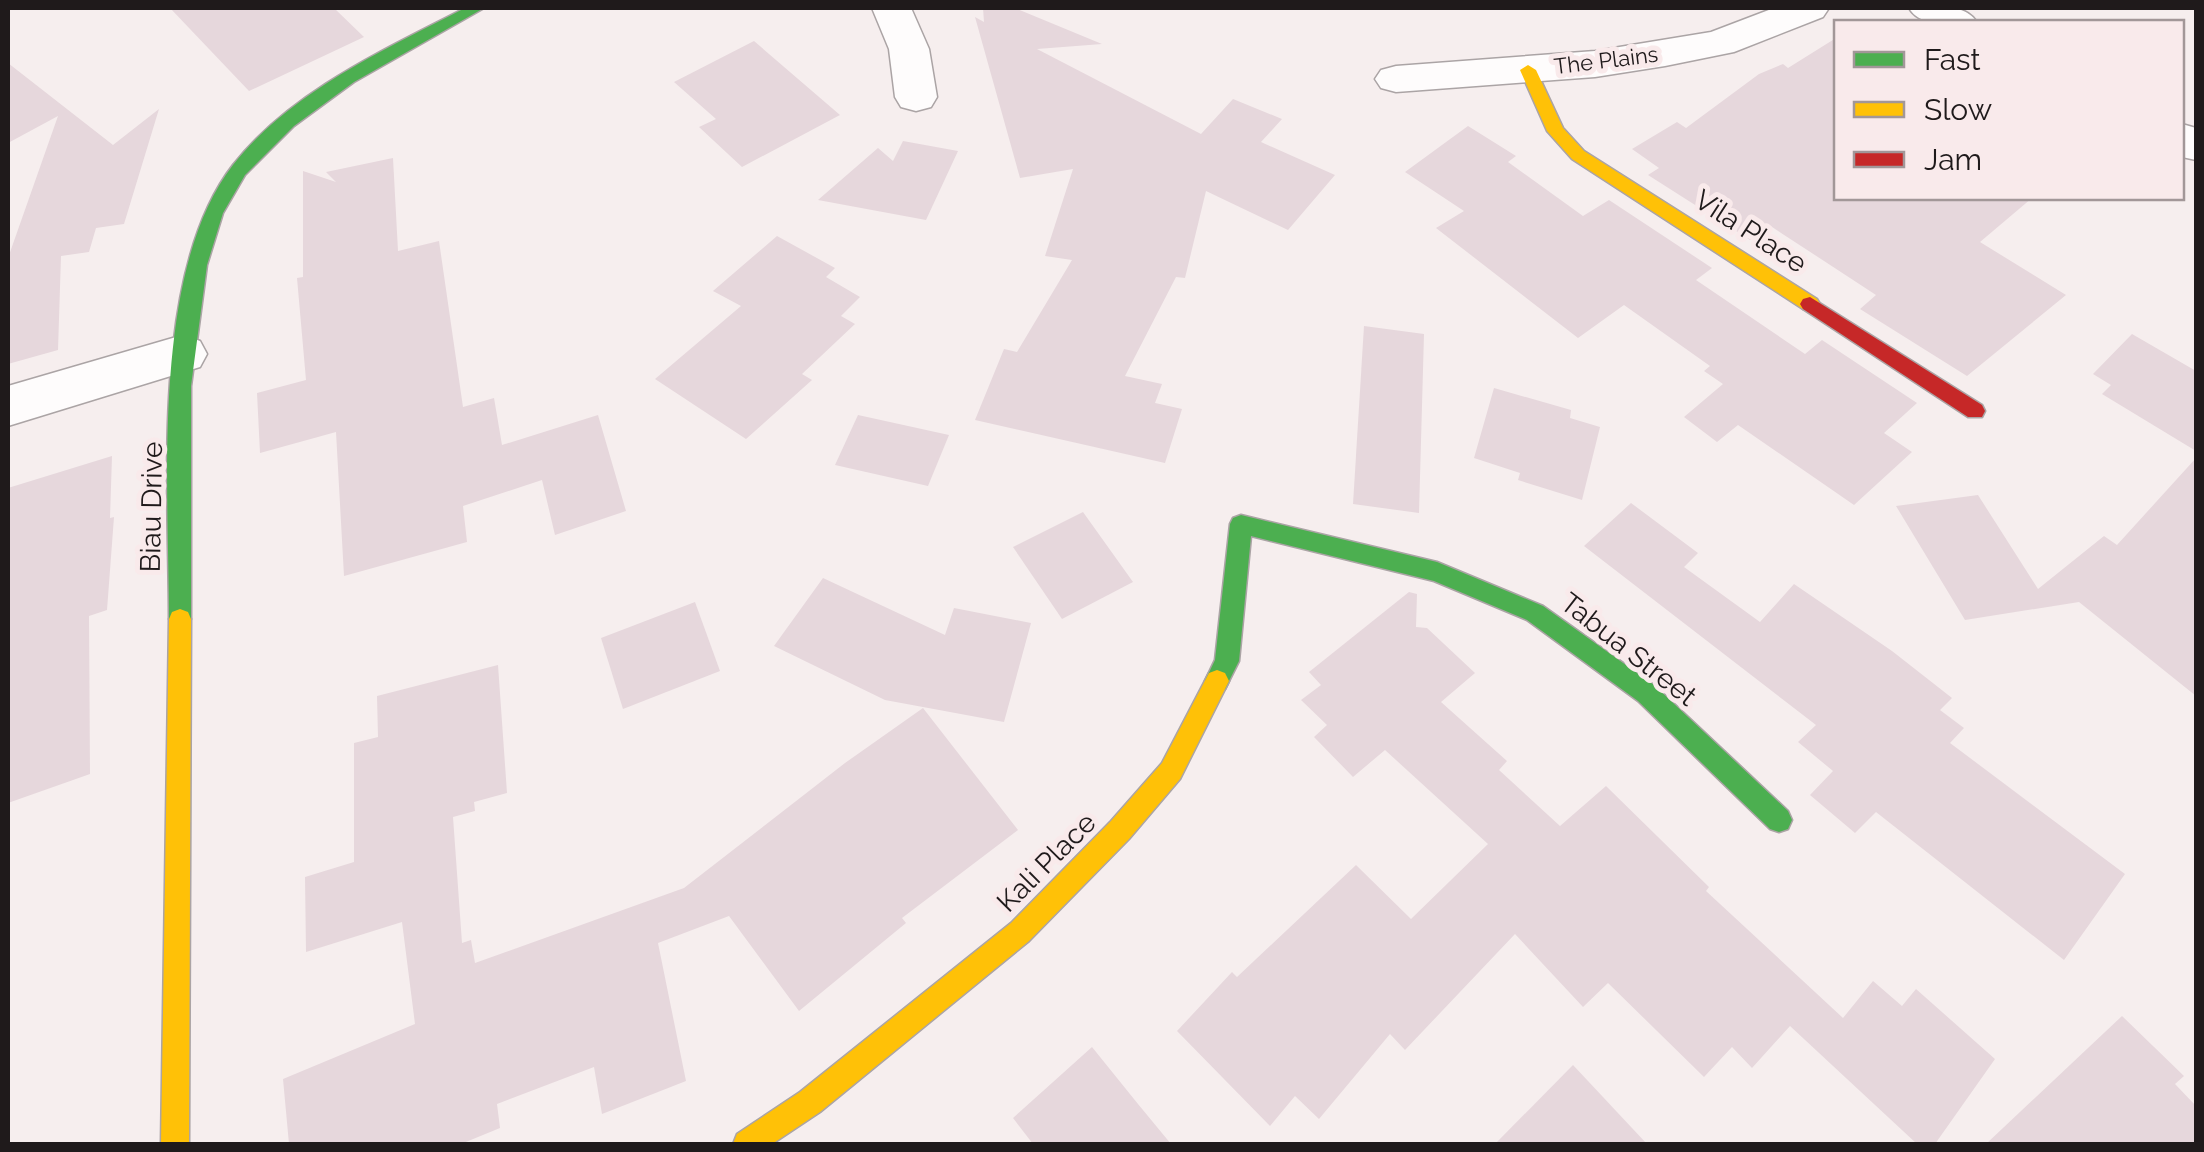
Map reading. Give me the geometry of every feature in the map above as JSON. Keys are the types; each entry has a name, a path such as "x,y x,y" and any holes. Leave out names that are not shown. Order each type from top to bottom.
{"street":[{"name":"Biau Drive","path":"175,1144 183,354 194,265 221,195 264,143 398,49 476,8"},
{"path":"891,8 909,49 916,97"},
{"name":"The Plains","path":"1396,80 1595,64 1720,43 1809,8"},
{"path":"1928,8 1953,20"},
{"name":"Vila Place","path":"1528,70 1556,130 1578,154 1975,411"},
{"path":"8,406 183,354"},
{"name":"Tabua Street","path":"1241,524 1437,572 1535,612 1646,693 1779,820"},
{"name":"Kali Place","path":"747,1144 810,1102 1020,932 1120,830 1171,771 1227,662 1241,524"}],"building":[{"path":"170,8 334,8 364,37 249,91"},
{"path":"983,8 1015,8 1102,44 1037,49 1201,134 1233,99 1282,119 1261,142 1335,175 1288,230 1206,191 1185,278 1176,277 1125,376 1162,384 1155,403 1182,409 1165,463 975,420 1004,349 1017,352 1072,260 1045,256 1073,169 1020,178 975,17 984,22"},
{"path":"1834,39 1834,200 2030,200 1980,242 2066,295 1967,376 1860,309 1876,295 1769,225 1750,240 1648,175 1659,168 1632,149 1677,122 1686,128 1759,74 1783,64 1788,68"},
{"path":"754,41 840,115 742,167 699,127 716,119 674,82"},
{"path":"8,63 113,145 159,109 124,224 96,228 89,252 61,256 58,350 8,364 8,258 58,116 8,143"},
{"path":"1468,126 1516,156 1508,162 1583,216 1609,200 1712,268 1696,280 1805,354 1822,340 1917,403 1884,433 1912,452 1854,505 1738,425 1717,442 1684,417 1723,384 1704,371 1710,366 1624,305 1578,338 1436,228 1464,211 1405,172"},
{"path":"903,141 958,151 926,220 818,200 878,148 893,161"},
{"path":"393,158 398,251 439,241 463,407 494,398 502,445 598,415 626,511 555,535 542,480 463,506 467,542 344,576 336,432 260,453 257,393 306,380 297,278 303,277 303,171 336,182 326,172"},
{"path":"777,236 835,268 826,277 860,297 841,316 855,324 802,374 812,380 746,439 655,379 741,306 713,291"},
{"path":"1364,326 1424,334 1419,513 1353,504"},
{"path":"2132,334 2196,371 2196,451 2102,394 2111,385 2093,374"},
{"path":"1494,388 1571,410 1570,418 1600,427 1582,500 1518,480 1520,473 1474,458"},
{"path":"858,415 949,435 928,486 835,465"},
{"path":"112,456 110,518 114,517 107,610 89,616 90,774 8,803 8,488"},
{"path":"2196,458 2196,696 2079,602 1965,620 1896,506 1978,495 2038,589 2104,536 2117,545"},
{"path":"1631,503 1698,553 1684,567 1760,622 1794,584 1892,651 1952,698 1940,710 1964,728 1950,743 2125,874 2064,960 1876,812 1855,833 1810,795 1833,771 1798,742 1816,725 1584,546"},
{"path":"1083,512 1133,582 1062,619 1013,547"},
{"path":"823,578 945,635 954,608 1031,623 1004,722 885,700 774,646"},
{"path":"1409,592 1417,594 1416,627 1427,628 1475,673 1441,702 1507,761 1499,770 1560,826 1606,786 1709,887 1706,891 1843,1018 1873,981 1902,1006 1916,989 1995,1059 1935,1144 1917,1144 1790,1026 1752,1068 1732,1047 1704,1077 1608,983 1583,1007 1515,934 1405,1050 1390,1034 1319,1119 1295,1096 1270,1126 1177,1031 1232,972 1237,977 1356,865 1411,919 1488,844 1385,750 1353,777 1314,737 1327,725 1301,700 1321,685 1309,672"},
{"path":"695,602 720,671 623,709 601,638"},
{"path":"498,665 507,793 474,802 475,811 453,817 462,943 471,940 475,963 684,888 923,708 1018,830 902,918 906,923 799,1011 729,916 658,943 686,1081 602,1114 594,1067 497,1104 500,1128 461,1144 289,1144 283,1079 415,1024 402,922 306,952 305,877 354,862 354,743 378,737 377,696"},
{"path":"2122,1016 2184,1076 2175,1084 2196,1106 2196,1144 1986,1144"},
{"path":"1092,1047 1171,1144 1033,1144 1013,1118"},
{"path":"1573,1065 1647,1144 1495,1144"}],"traffic: fast":[{"path":"180,619 181,386 197,265 214,213 238,171 287,121 348,79 476,8"},
{"path":"1217,681 1227,661 1241,524 1437,572 1535,613 1646,693 1779,820"}],"traffic: slow":[{"path":"1528,70 1556,131 1578,155 1810,304"},
{"path":"175,1144 180,619"},
{"path":"747,1144 810,1102 1020,932 1120,830 1171,771 1217,681"}],"traffic: jam":[{"path":"1810,304 1975,411"}]}
